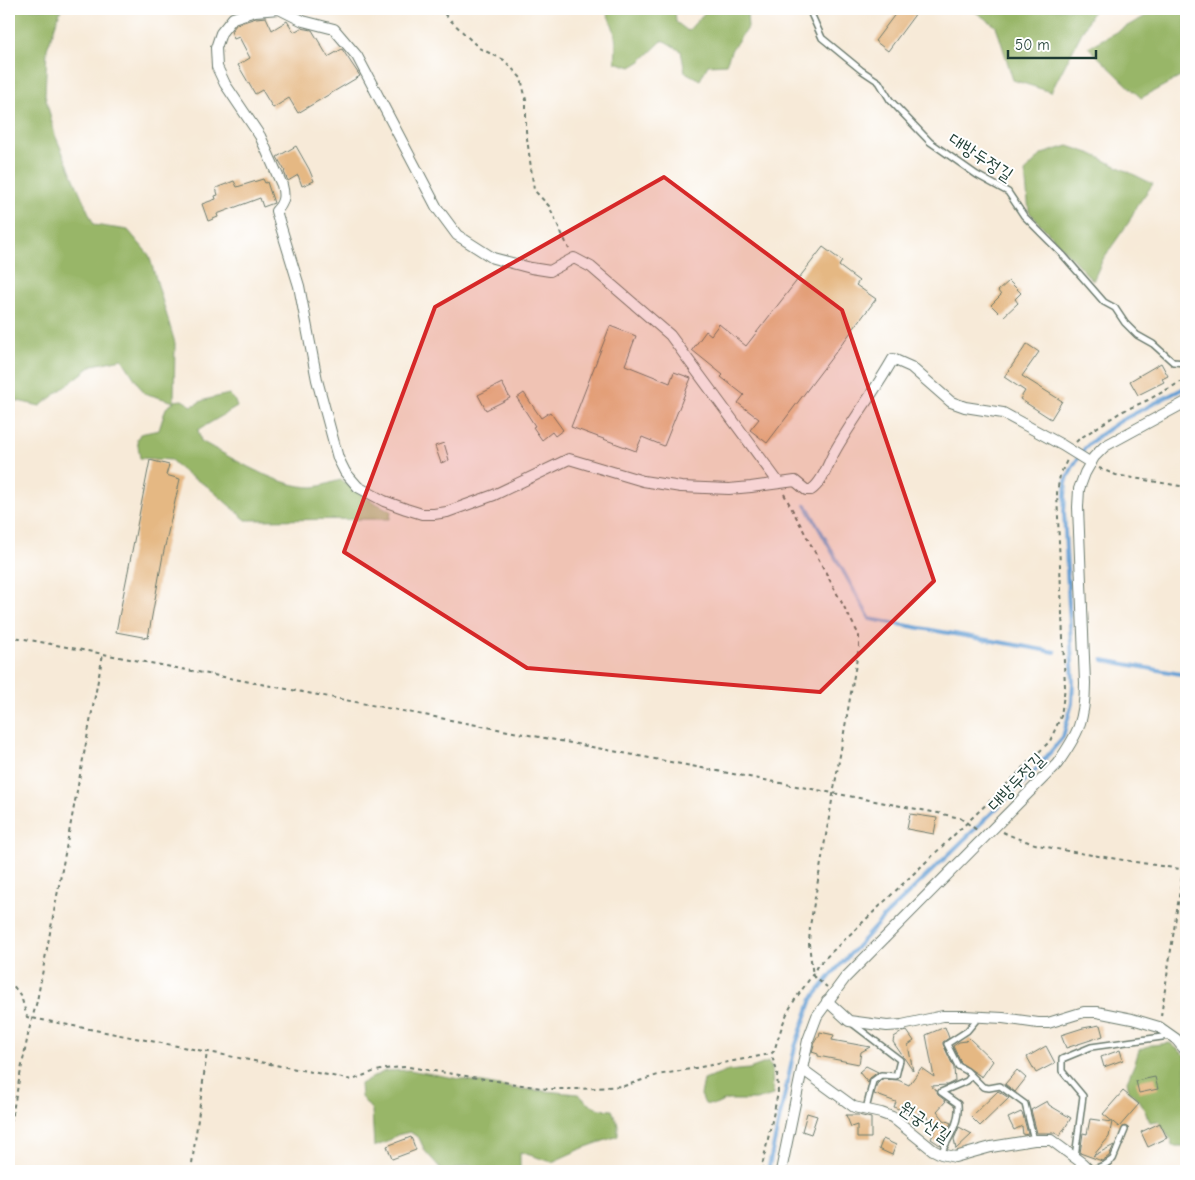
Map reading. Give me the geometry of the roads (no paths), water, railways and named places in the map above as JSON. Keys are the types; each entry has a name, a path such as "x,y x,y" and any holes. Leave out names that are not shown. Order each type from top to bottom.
{"street":[{"path":"779,483 670,335 591,266 574,258 550,271 531,268 493,258 457,235 437,208 357,56 334,28 303,21 279,9 255,10 234,18 221,33 216,48 217,67 225,84 260,136 284,191 282,205 276,211 299,286 317,380 340,465 358,488 375,497 422,514 447,512 486,498 569,459 643,481 681,487 751,488 795,481 806,490 811,490 815,487 893,359 912,367 951,402 965,407 1003,413 1088,461"},
{"name":"대방두정길","path":"781,1171 808,1040 817,1016 827,1001 845,978 1057,764 1082,721 1085,704 1085,683 1078,507 1079,489 1088,461 1105,446 1186,402"},
{"path":"827,1001 850,1021 887,1026 902,1025 943,1016 980,1016 1048,1023 1084,1012 1097,1012 1159,1027 1186,1051"},
{"name":"원궁산길","path":"802,1069 854,1107 892,1117 932,1150 948,1157 964,1155 991,1146 1034,1140 1051,1140 1090,1171"}],"lane":[{"name":"대방두정길","path":"810,9 822,38 879,82 890,100 930,142 977,175 1008,192 1024,216 1063,255 1104,302 1115,308 1125,323 1137,335 1153,344 1173,362 1186,363"},
{"path":"980,1016 967,1031 947,1044 958,1066 967,1071 983,1087 1000,1086 1026,1104 1034,1140"},
{"path":"850,1021 900,1060 896,1076 882,1075 873,1080 866,1109"},
{"path":"1074,1157 1083,1096 1062,1071 1062,1059 1092,1047 1170,1036"},
{"path":"941,1154 957,1122 959,1113 958,1104 941,1092 962,1083 971,1076"},
{"path":"1090,1171 1106,1164 1113,1158 1125,1130"}],"waterway":[{"path":"768,1171 795,1047 812,999 884,917 1033,773 1063,737 1072,703 1073,682 1064,512 1066,481 1073,466 1085,448 1097,437 1120,421 1186,387"},
{"path":"806,505 870,619 1055,652"},
{"path":"1103,660 1186,675"}]}
